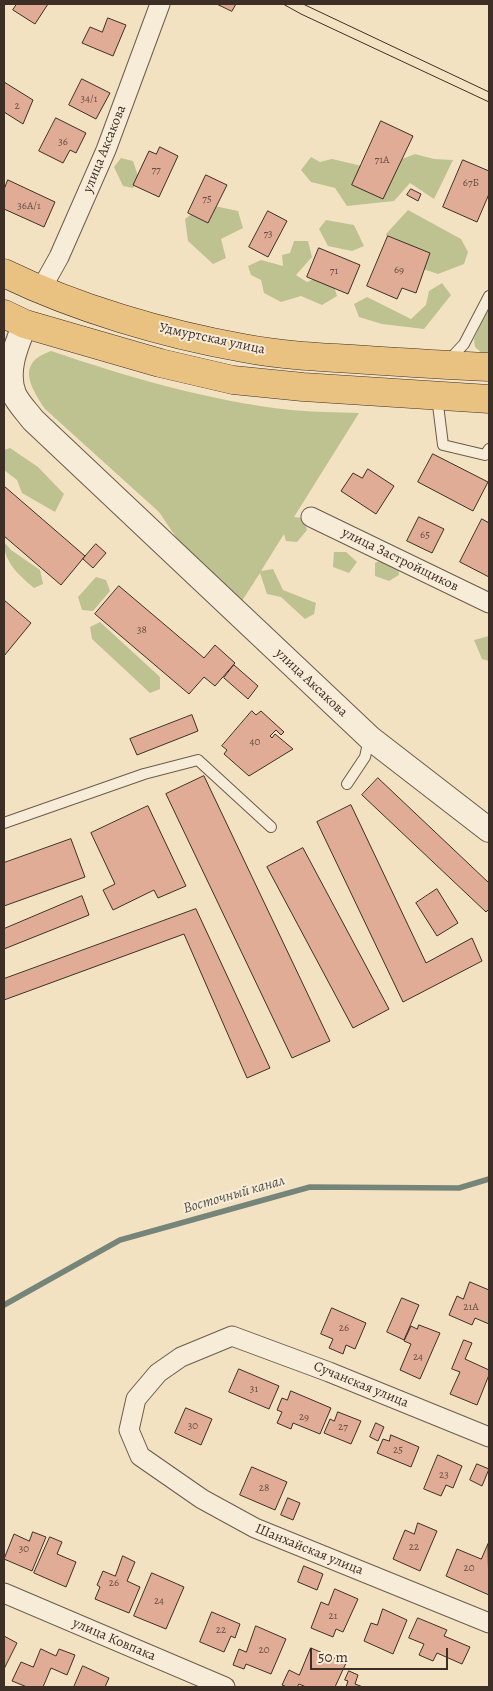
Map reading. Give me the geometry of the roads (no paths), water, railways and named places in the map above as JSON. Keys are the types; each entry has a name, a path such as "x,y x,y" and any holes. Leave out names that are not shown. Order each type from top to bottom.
{"main road":[{"name":"Удмуртская улица","path":"4,274 40,291 170,332 244,348 316,357 489,367"},
{"path":"40,291 14,319 160,363 233,380 303,387 489,399"}],"street":[{"name":"улица Аксакова","path":"40,291 59,256 106,150 153,7"},
{"path":"7,377 14,351 14,319"},
{"name":"улица Аксакова","path":"7,377 14,395 33,420 143,525 370,738 489,830"},
{"name":"улица Застройщиков","path":"311,517 489,603"},
{"name":"Сучанская улица","path":"140,1456 129,1430 136,1399 158,1373 181,1357 232,1336 329,1372 489,1437"},
{"name":"Шанхайская улица","path":"140,1456 202,1499 255,1528 489,1623"},
{"name":"улица Ковпака","path":"4,1593 224,1687"}],"lane":[{"path":"445,365 464,344 489,296"},
{"path":"437,396 443,445 485,455 489,449"},
{"path":"347,784 365,757 370,738"},
{"path":"4,823 144,774 198,760 271,826"}],"waterway":[{"name":"Восточный канал","path":"4,1305 120,1240 310,1187 459,1188 489,1179"}],"tram line":[{"path":"283,4 489,102"},
{"path":"303,4 489,92"}]}
